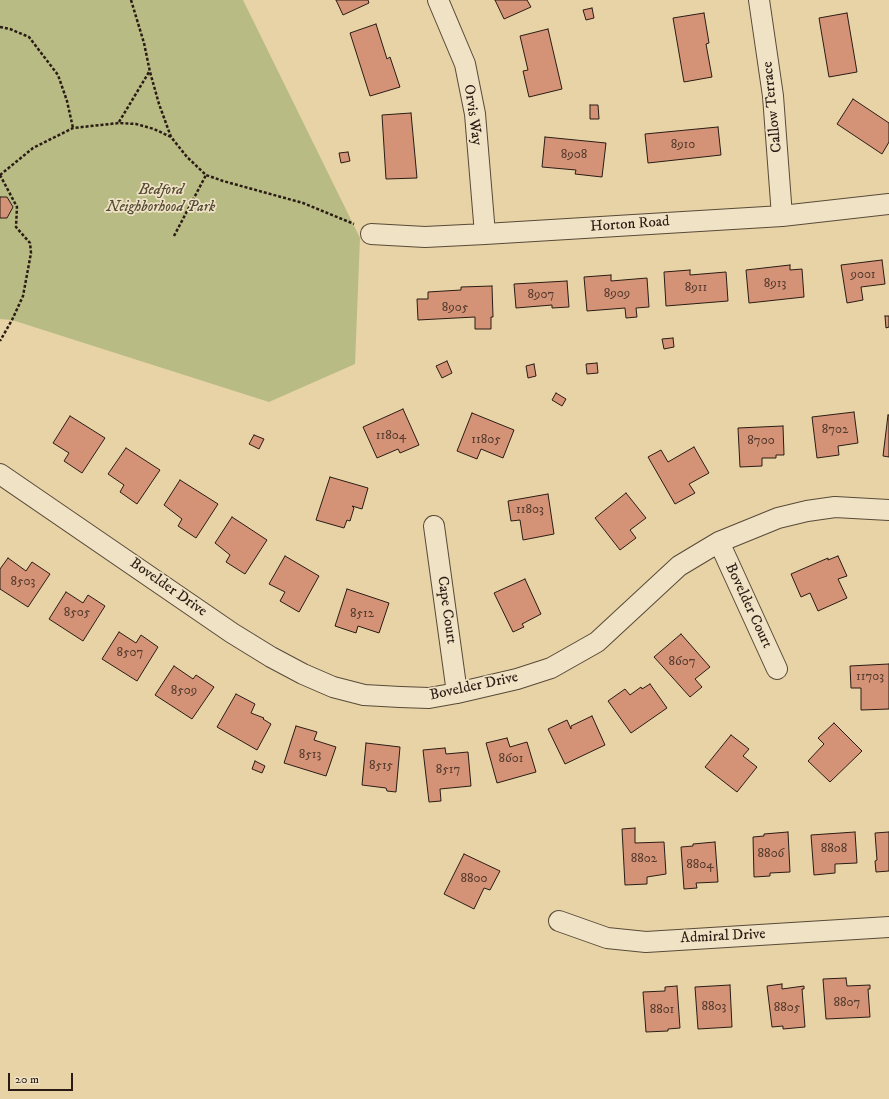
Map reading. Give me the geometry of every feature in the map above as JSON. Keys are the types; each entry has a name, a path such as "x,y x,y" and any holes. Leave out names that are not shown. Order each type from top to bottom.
{"street":[{"name":"Orvis Way","path":"438,0 464,64 475,114 485,234"},
{"name":"Callow Terrace","path":"759,0 773,96 782,216"},
{"name":"Horton Road","path":"371,234 424,237 485,234 782,216 889,204"},
{"name":"Bovelder Drive","path":"0,474 232,633 303,674 333,688 364,695 429,698 517,680 551,668 575,656 602,638 679,566 719,542 778,518 807,511 835,507 889,510"},
{"name":"Cape Court","path":"434,526 457,693"},
{"name":"Bovelder Court","path":"719,542 777,669"},
{"name":"Admiral Drive","path":"559,921 606,938 646,942 889,927"}],"path":[{"path":"131,0 144,43 150,72 171,137 186,157 206,175 317,208 352,223 371,234"},
{"path":"0,28 10,29 29,37 58,75 67,101 73,128"},
{"path":"119,123 150,72"},
{"path":"0,341 23,296 31,253 30,243 16,227 17,207 0,175 33,148 73,128 119,123 136,124 154,129 171,137"},
{"path":"174,236 206,175"}],"green space":[{"name":"Bedford Neighborhood Park","path":"0,0 243,0 360,238 355,364 269,402 12,320 0,319"}],"building":[{"path":"336,0 368,0 369,3 343,15"},
{"path":"495,0 527,0 531,7 504,19"},
{"path":"592,8 594,18 586,20 583,10"},
{"path":"704,13 709,43 706,44 712,77 684,82 673,18"},
{"path":"847,13 857,72 829,77 819,18"},
{"path":"376,24 387,59 390,57 400,87 370,96 350,33"},
{"path":"548,29 562,89 529,97 523,71 528,70 520,36"},
{"path":"853,99 889,123 889,142 882,154 837,124"},
{"path":"590,105 598,105 599,119 590,119"},
{"path":"411,113 417,178 386,179 382,115"},
{"path":"718,127 721,155 648,163 645,134"},
{"path":"545,137 606,143 602,177 575,174 576,170 542,167"},
{"path":"348,152 350,161 341,163 339,153"},
{"path":"0,197 7,197 13,207 7,218 0,218"},
{"path":"882,260 885,284 861,287 863,300 847,303 841,265"},
{"path":"790,265 790,270 802,269 804,297 749,303 746,270"},
{"path":"690,270 690,275 726,272 728,301 666,306 664,272"},
{"path":"611,275 611,281 647,278 649,307 636,308 637,317 626,318 625,308 587,311 584,277"},
{"path":"567,281 569,307 552,308 552,305 516,308 514,284"},
{"path":"492,286 493,317 491,317 491,329 475,329 475,317 418,320 417,299 428,299 428,292 461,290 461,287"},
{"path":"885,316 889,316 889,327 886,328"},
{"path":"673,338 674,347 664,349 662,339"},
{"path":"447,361 452,373 442,378 436,366"},
{"path":"597,363 598,373 587,374 586,364"},
{"path":"534,364 536,376 528,378 526,366"},
{"path":"556,393 566,399 562,406 552,400"},
{"path":"403,409 419,445 400,453 398,449 377,458 363,427"},
{"path":"854,412 858,443 838,446 839,455 817,458 812,417"},
{"path":"472,413 514,430 503,458 481,449 477,459 457,451"},
{"path":"889,415 889,457 883,456"},
{"path":"70,416 105,438 82,473 64,461 69,453 53,443"},
{"path":"783,426 784,455 776,455 776,458 762,458 762,466 740,467 738,428"},
{"path":"254,435 264,439 259,449 249,444"},
{"path":"694,447 709,473 689,484 695,493 675,504 648,457 661,450 668,462"},
{"path":"126,448 160,470 137,504 120,492 124,485 108,474"},
{"path":"330,477 368,488 362,509 352,506 354,508 350,521 347,520 344,528 316,520"},
{"path":"180,480 218,504 196,538 178,526 182,519 164,505"},
{"path":"626,493 646,518 630,530 636,538 620,550 595,518"},
{"path":"548,494 554,534 523,540 520,520 511,521 508,501"},
{"path":"232,517 267,540 245,574 226,562 230,555 215,543"},
{"path":"285,556 319,576 299,612 280,601 285,592 269,584"},
{"path":"838,556 847,576 838,579 847,598 818,611 810,593 801,597 791,574 828,558 828,560"},
{"path":"8,558 26,571 32,562 50,574 28,607 0,589 0,569"},
{"path":"525,579 541,614 522,624 524,627 513,632 494,593"},
{"path":"347,589 389,603 379,633 358,626 356,633 335,626"},
{"path":"66,592 83,603 88,595 105,606 83,641 49,619"},
{"path":"119,632 136,643 141,635 158,647 137,681 102,659"},
{"path":"681,634 710,667 695,679 702,687 690,697 654,657"},
{"path":"889,664 889,709 861,710 861,688 851,688 850,666"},
{"path":"174,666 193,679 196,675 214,687 192,719 155,695"},
{"path":"650,684 667,708 631,733 608,701 625,689 630,695 641,687 642,689"},
{"path":"236,694 255,704 251,713 264,718 263,719 271,724 257,750 217,727"},
{"path":"592,716 605,745 565,764 548,729 567,720 571,729 571,726"},
{"path":"834,723 862,751 830,782 808,761 824,744 818,738"},
{"path":"296,726 317,732 314,740 336,747 326,776 284,763"},
{"path":"731,735 749,749 743,756 757,767 737,792 705,767"},
{"path":"507,738 510,747 527,742 536,772 497,783 486,743"},
{"path":"366,743 400,747 396,792 387,791 386,788 362,785"},
{"path":"445,748 446,754 468,752 471,786 440,789 441,801 429,802 423,750"},
{"path":"255,761 265,766 262,773 252,769"},
{"path":"635,828 635,843 664,842 666,874 647,877 647,884 625,885 622,829"},
{"path":"788,832 790,872 770,873 770,876 754,877 753,837 764,836 764,834"},
{"path":"855,832 857,863 835,864 835,873 814,875 811,835"},
{"path":"889,832 889,871 876,872 875,861 877,860 875,833"},
{"path":"715,842 718,882 696,883 697,888 684,889 681,847 693,846 693,844"},
{"path":"464,854 500,871 490,890 484,888 474,909 444,894"},
{"path":"846,978 847,986 870,985 870,989 868,989 870,1017 826,1019 823,979"},
{"path":"782,984 782,989 804,986 804,989 802,989 805,1027 783,1029 783,1026 772,1027 767,986"},
{"path":"730,985 732,1027 698,1029 695,987"},
{"path":"677,986 680,1028 668,1029 668,1031 646,1032 643,992 665,991 665,987"}]}
